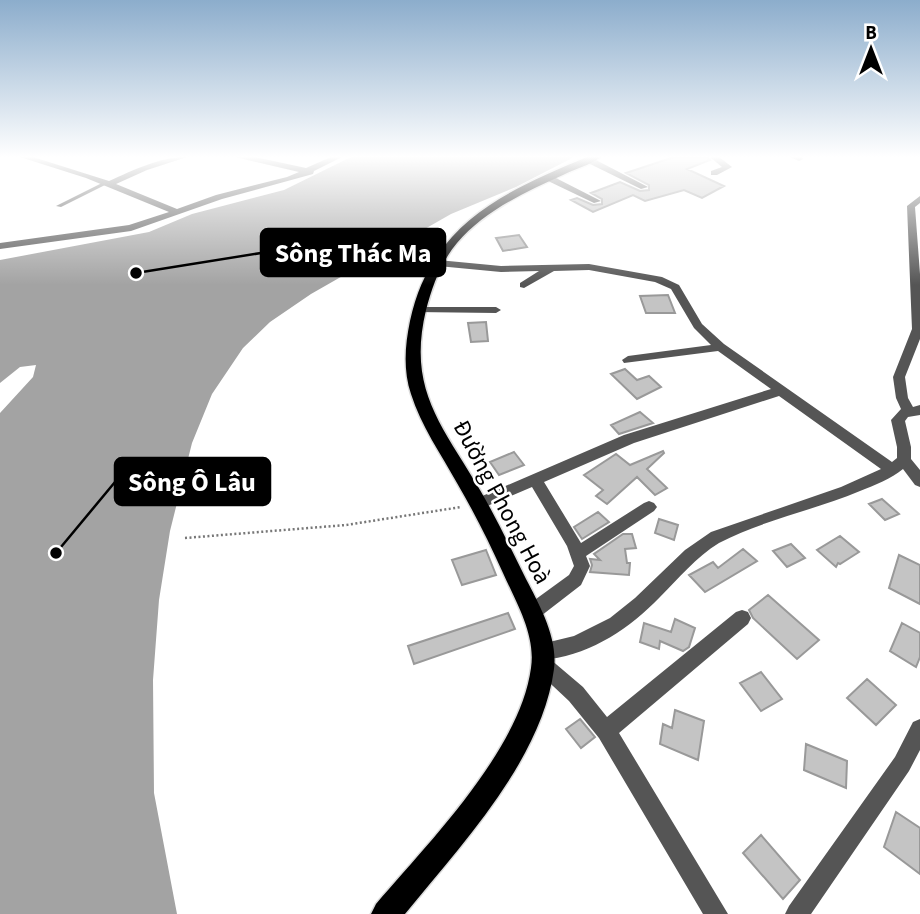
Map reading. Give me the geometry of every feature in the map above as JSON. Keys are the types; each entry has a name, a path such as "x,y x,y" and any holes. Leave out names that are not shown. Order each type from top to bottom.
{"main road":[{"name":"Đường Phong Hoà","path":"386,914 506,759 530,714 542,680 541,636 478,504 425,409 413,377 412,357 419,310 438,263 454,239 467,227 509,200"}],"street":[{"path":"147,200 177,212"},
{"path":"0,246 118,231 212,200"},
{"path":"897,465 898,419 914,411 900,391 899,377 918,329 911,206 918,200"},
{"path":"438,263 501,269 600,268 668,282 677,289 698,326 720,346 780,391 920,481"},
{"path":"524,285 554,267"},
{"path":"419,310 496,310"},
{"path":"628,360 720,346"},
{"path":"478,504 629,439 780,391"},
{"path":"716,914 606,731 543,658 578,645 622,620 692,554 712,539 855,487 897,465"},
{"path":"531,613 580,575 582,566 578,553 535,479"},
{"path":"578,553 649,507"},
{"path":"606,731 743,618"},
{"path":"797,914 902,764 920,729"}],"lane":[{"path":"58,206 72,200"}],"path":[{"path":"185,538 346,525 478,504"}],"shaded area":[{"path":"247,200 486,200 451,214 311,294 270,322 243,348 212,394 192,443 170,531 159,600 153,680 154,793 177,914 0,914 0,413 33,377 36,365 20,367 0,383 0,260 149,232 192,214"}],"building":[{"path":"571,200 581,200 593,205 602,204 602,200 622,200 593,212"},
{"path":"519,235 527,247 503,251 496,238"},
{"path":"668,295 675,313 646,313 640,296"},
{"path":"486,322 488,341 471,342 468,323"},
{"path":"625,369 637,380 649,376 661,387 637,399 611,374"},
{"path":"640,412 653,423 619,434 611,425"},
{"path":"663,451 647,469 667,488 655,495 637,477 607,504 596,496 603,490 584,475 616,454 630,465"},
{"path":"514,452 524,465 499,475 490,462"},
{"path":"882,499 899,514 885,520 869,504"},
{"path":"598,512 609,522 582,539 574,527"},
{"path":"659,519 678,525 674,540 655,533"},
{"path":"623,534 632,534 636,548 625,549 627,563 630,563 629,575 590,572 590,559 600,560 594,554"},
{"path":"840,536 859,552 838,563 836,567 817,550"},
{"path":"791,544 805,558 787,567 773,551"},
{"path":"743,549 757,561 705,592 689,575 713,562 718,568"},
{"path":"486,550 496,575 462,585 452,560"},
{"path":"899,555 920,565 920,604 889,588"},
{"path":"768,595 819,640 797,659 753,618 749,610"},
{"path":"508,613 515,629 414,664 408,646"},
{"path":"675,619 695,628 689,647 683,651 660,641 659,649 640,642 644,623 671,632"},
{"path":"902,623 920,633 920,657 916,667 890,651"},
{"path":"761,672 782,699 761,711 740,683"},
{"path":"867,679 896,705 876,725 847,698"},
{"path":"675,710 704,721 698,760 660,744 663,724 672,728"},
{"path":"580,719 595,737 581,748 566,729"},
{"path":"806,744 847,761 846,788 804,770"},
{"path":"896,812 920,828 920,874 884,847"},
{"path":"761,835 800,880 783,899 743,853"}],"place":[{"name":"Sông Thác Ma","path":"136,273"},
{"name":"Sông Ô Lâu","path":"56,553"}]}
